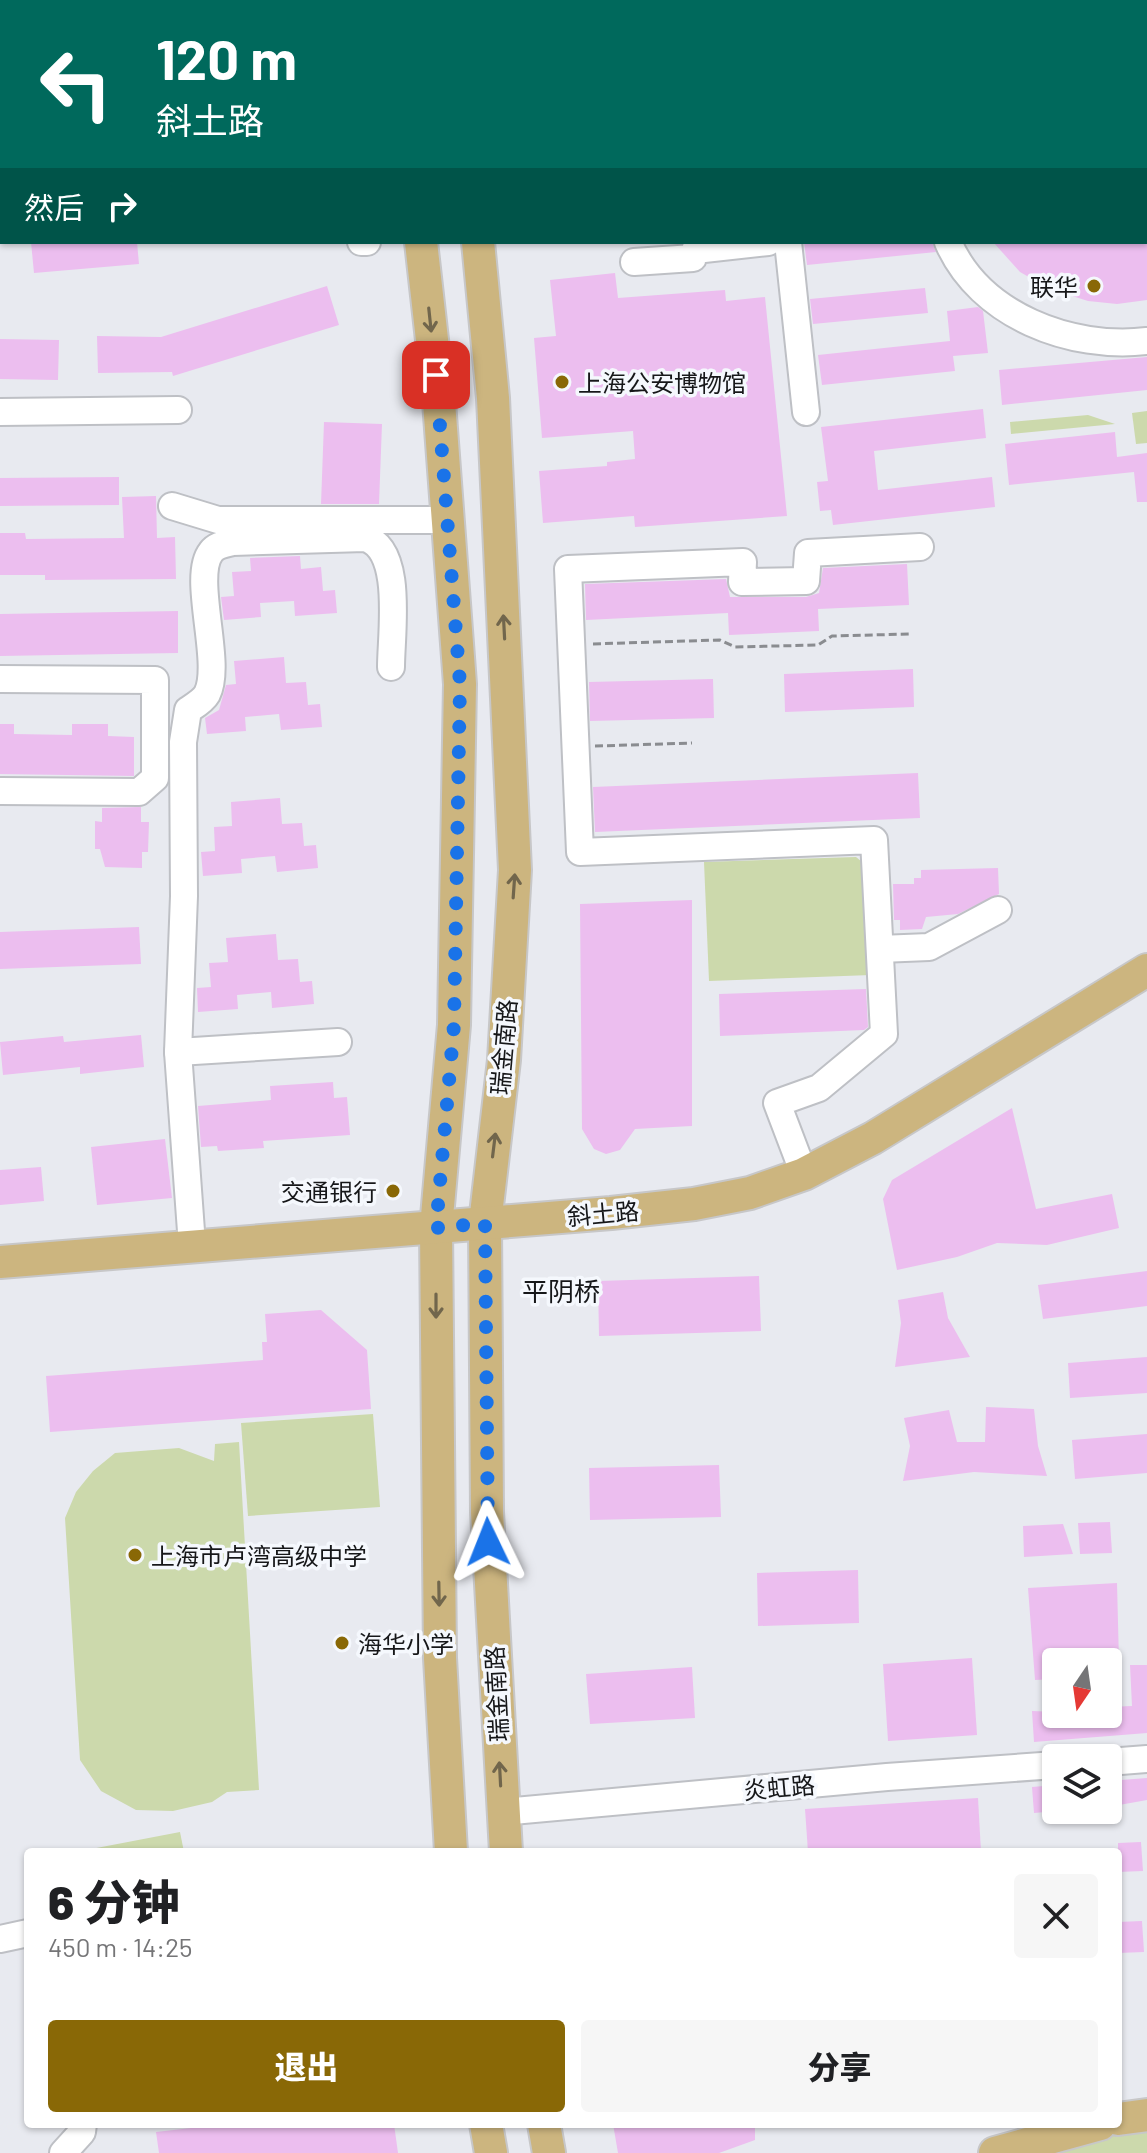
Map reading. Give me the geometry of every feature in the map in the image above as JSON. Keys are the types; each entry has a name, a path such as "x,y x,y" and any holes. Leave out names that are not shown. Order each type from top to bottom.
{"main road":[{"path":"421,244 439,402 460,684 454,1025 436,1228 440,1658 447,1848"},
{"name":"瑞金南路","path":"478,244 493,398 515,870 504,1060 485,1223 487,1512 506,1848"},
{"name":"斜土路","path":"0,1262 436,1228 694,1204 750,1193 804,1174 873,1138 1147,970"},
{"path":"1122,2118 1147,2115"},
{"path":"487,2128 491,2153"},
{"path":"545,2128 549,2153"},
{"path":"995,2153 1086,2128"}],"street":[{"path":"634,262 693,258 695,250 750,244"},
{"path":"788,244 806,412"},
{"path":"949,244 957,262 997,304 1049,333 1127,344 1147,341"},
{"path":"0,412 178,410"},
{"path":"172,506 218,520 446,520"},
{"path":"192,1245 178,1052 184,896 185,720 188,710 206,697 210,680 206,573 210,552 218,545 233,542 365,538 374,541 383,548 391,569 391,667"},
{"path":"804,1174 777,1103 819,1088 884,1034 874,840 580,852 568,569 743,562 742,582 806,581 808,553 920,547"},
{"path":"0,679 155,680 155,778 139,792 0,791"},
{"path":"880,949 929,947 998,910"},
{"path":"178,1052 338,1042"},
{"path":"1122,1761 1147,1759"},
{"name":"炎虹路","path":"502,1812 1042,1766"},
{"path":"0,1939 24,1934"},
{"path":"63,2153 82,2128"}],"path":[{"path":"571,644 720,640 735,647 818,645 832,636 909,634"},
{"path":"576,747 692,743"}],"green space":[{"path":"1147,411 1147,443 1136,444 1132,413"},
{"path":"1088,415 1115,424 1011,434 1010,422"},
{"path":"856,857 867,866 871,975 709,981 704,862"},
{"path":"373,1414 380,1507 248,1516 241,1423"},
{"path":"239,1442 259,1790 227,1792 212,1802 173,1811 136,1810 101,1791 80,1760 65,1518 76,1492 93,1471 115,1453 179,1448 214,1461 215,1444"},
{"path":"180,1832 183,1848 96,1848"},
{"path":"1147,2122 1147,2153 1017,2153 1122,2128"}],"building":[{"path":"31,244 137,244 139,264 34,273"},
{"path":"804,244 933,244 936,252 807,265"},
{"path":"995,244 1147,244 1147,300 1117,304 1088,301 1050,289 1020,272"},
{"path":"615,273 618,298 725,290 726,301 765,297 787,516 635,527 634,516 543,523 539,471 607,466 607,462 635,459 633,431 542,438 534,338 556,336 550,280"},
{"path":"327,286 339,325 173,376 172,372 98,373 97,336 161,337"},
{"path":"925,288 928,313 813,324 810,299"},
{"path":"978,307 983,311 988,353 953,356 955,371 822,385 818,355 950,341 947,311"},
{"path":"0,339 59,340 58,380 0,379"},
{"path":"1147,357 1147,390 1002,405 999,370"},
{"path":"983,409 986,438 874,451 878,490 992,477 995,507 833,525 831,510 820,511 817,482 828,481 821,427"},
{"path":"324,422 382,424 379,504 321,504"},
{"path":"1115,432 1117,457 1147,453 1147,502 1137,502 1134,472 1009,485 1005,444"},
{"path":"119,477 119,505 0,506 0,478"},
{"path":"156,496 157,538 175,537 176,579 45,580 45,575 0,575 0,533 25,533 26,539 124,538 122,497"},
{"path":"300,556 301,569 321,567 323,591 335,590 337,613 295,616 294,601 260,603 261,617 224,620 221,597 234,596 232,572 251,571 250,558"},
{"path":"907,564 909,605 818,609 819,631 729,635 728,613 586,620 585,584 726,579 730,597 806,597 819,593 823,568"},
{"path":"178,611 178,653 0,656 0,614"},
{"path":"284,657 286,683 306,682 308,705 320,704 322,727 281,730 279,714 245,717 246,731 207,734 205,718 219,710 226,685 236,684 234,661"},
{"path":"913,669 914,707 785,712 784,674"},
{"path":"713,679 714,718 590,721 589,682"},
{"path":"0,724 14,724 14,734 72,735 72,724 108,724 108,736 134,737 134,776 0,774"},
{"path":"918,773 920,818 595,832 593,787"},
{"path":"280,798 282,824 302,823 304,846 316,845 318,868 277,872 275,856 241,859 242,873 203,876 201,852 215,851 214,827 232,826 231,802"},
{"path":"141,807 141,822 149,822 148,852 142,852 142,868 105,867 100,849 95,849 95,821 102,822 102,808"},
{"path":"998,868 999,894 958,914 926,917 922,929 900,930 900,920 894,920 893,884 914,884 914,878 921,878 921,870"},
{"path":"692,900 692,1126 635,1129 620,1150 606,1154 594,1149 582,1129 580,904"},
{"path":"139,927 141,964 0,969 0,932"},
{"path":"276,934 278,960 298,959 300,982 312,981 314,1004 272,1008 271,992 237,995 238,1009 198,1012 197,988 211,987 209,963 228,962 226,938"},
{"path":"866,989 868,1027 864,1030 720,1036 719,994"},
{"path":"141,1035 144,1067 80,1074 80,1067 3,1075 0,1042 63,1036 64,1042"},
{"path":"333,1082 334,1098 347,1097 350,1135 263,1141 264,1148 218,1151 217,1146 201,1147 198,1106 271,1100 270,1086"},
{"path":"1012,1108 1036,1209 1112,1194 1119,1228 1047,1245 997,1243 957,1257 897,1270 883,1199 892,1180"},
{"path":"165,1139 172,1198 97,1205 91,1147"},
{"path":"41,1167 44,1201 0,1205 0,1170"},
{"path":"1147,1271 1147,1306 1043,1319 1038,1285"},
{"path":"759,1276 761,1331 599,1336 598,1281"},
{"path":"943,1292 948,1318 970,1357 895,1367 901,1323 898,1300"},
{"path":"321,1310 367,1350 371,1409 50,1432 46,1376 263,1360 262,1342 267,1342 265,1314"},
{"path":"1147,1357 1147,1393 1070,1398 1068,1363"},
{"path":"986,1407 1034,1409 1038,1446 1047,1476 974,1472 903,1481 910,1446 904,1418 949,1410 957,1442 985,1442"},
{"path":"1147,1434 1147,1473 1075,1479 1072,1440"},
{"path":"719,1465 721,1517 590,1520 589,1468"},
{"path":"1110,1522 1112,1553 1080,1554 1078,1523"},
{"path":"1063,1524 1073,1554 1024,1557 1023,1526"},
{"path":"858,1570 859,1623 758,1626 757,1573"},
{"path":"1117,1583 1119,1648 1042,1648 1042,1680 1035,1680 1028,1588"},
{"path":"972,1658 977,1735 888,1741 883,1664"},
{"path":"1130,1665 1147,1665 1147,1733 1034,1742 1032,1711 1042,1711 1042,1728 1122,1728 1122,1706 1132,1706"},
{"path":"692,1667 695,1718 590,1724 586,1674"},
{"path":"1147,1778 1147,1800 1122,1804 1122,1780"},
{"path":"1042,1786 1042,1812 1034,1813 1032,1787"},
{"path":"978,1798 981,1848 808,1848 805,1809"},
{"path":"1141,1842 1143,1871 1122,1872 1122,1848 1118,1848 1118,1843"},
{"path":"1142,1921 1144,1952 1122,1953 1122,1922"},
{"path":"191,2128 395,2128 398,2153 159,2153 156,2132"},
{"path":"614,2128 755,2128 755,2140 719,2153 618,2153"}],"place":[{"name":"联华","path":"1094,286"},
{"name":"上海公安博物馆","path":"562,382"},
{"name":"交通银行","path":"393,1191"},
{"name":"上海市卢湾高级中学","path":"135,1555"},
{"name":"海华小学","path":"342,1643"}],"district":[{"name":"平阴桥","path":"561,1290"}],"route":[{"path":"436,375 460,684 454,1025 436,1228 485,1223 488,1542"}]}
